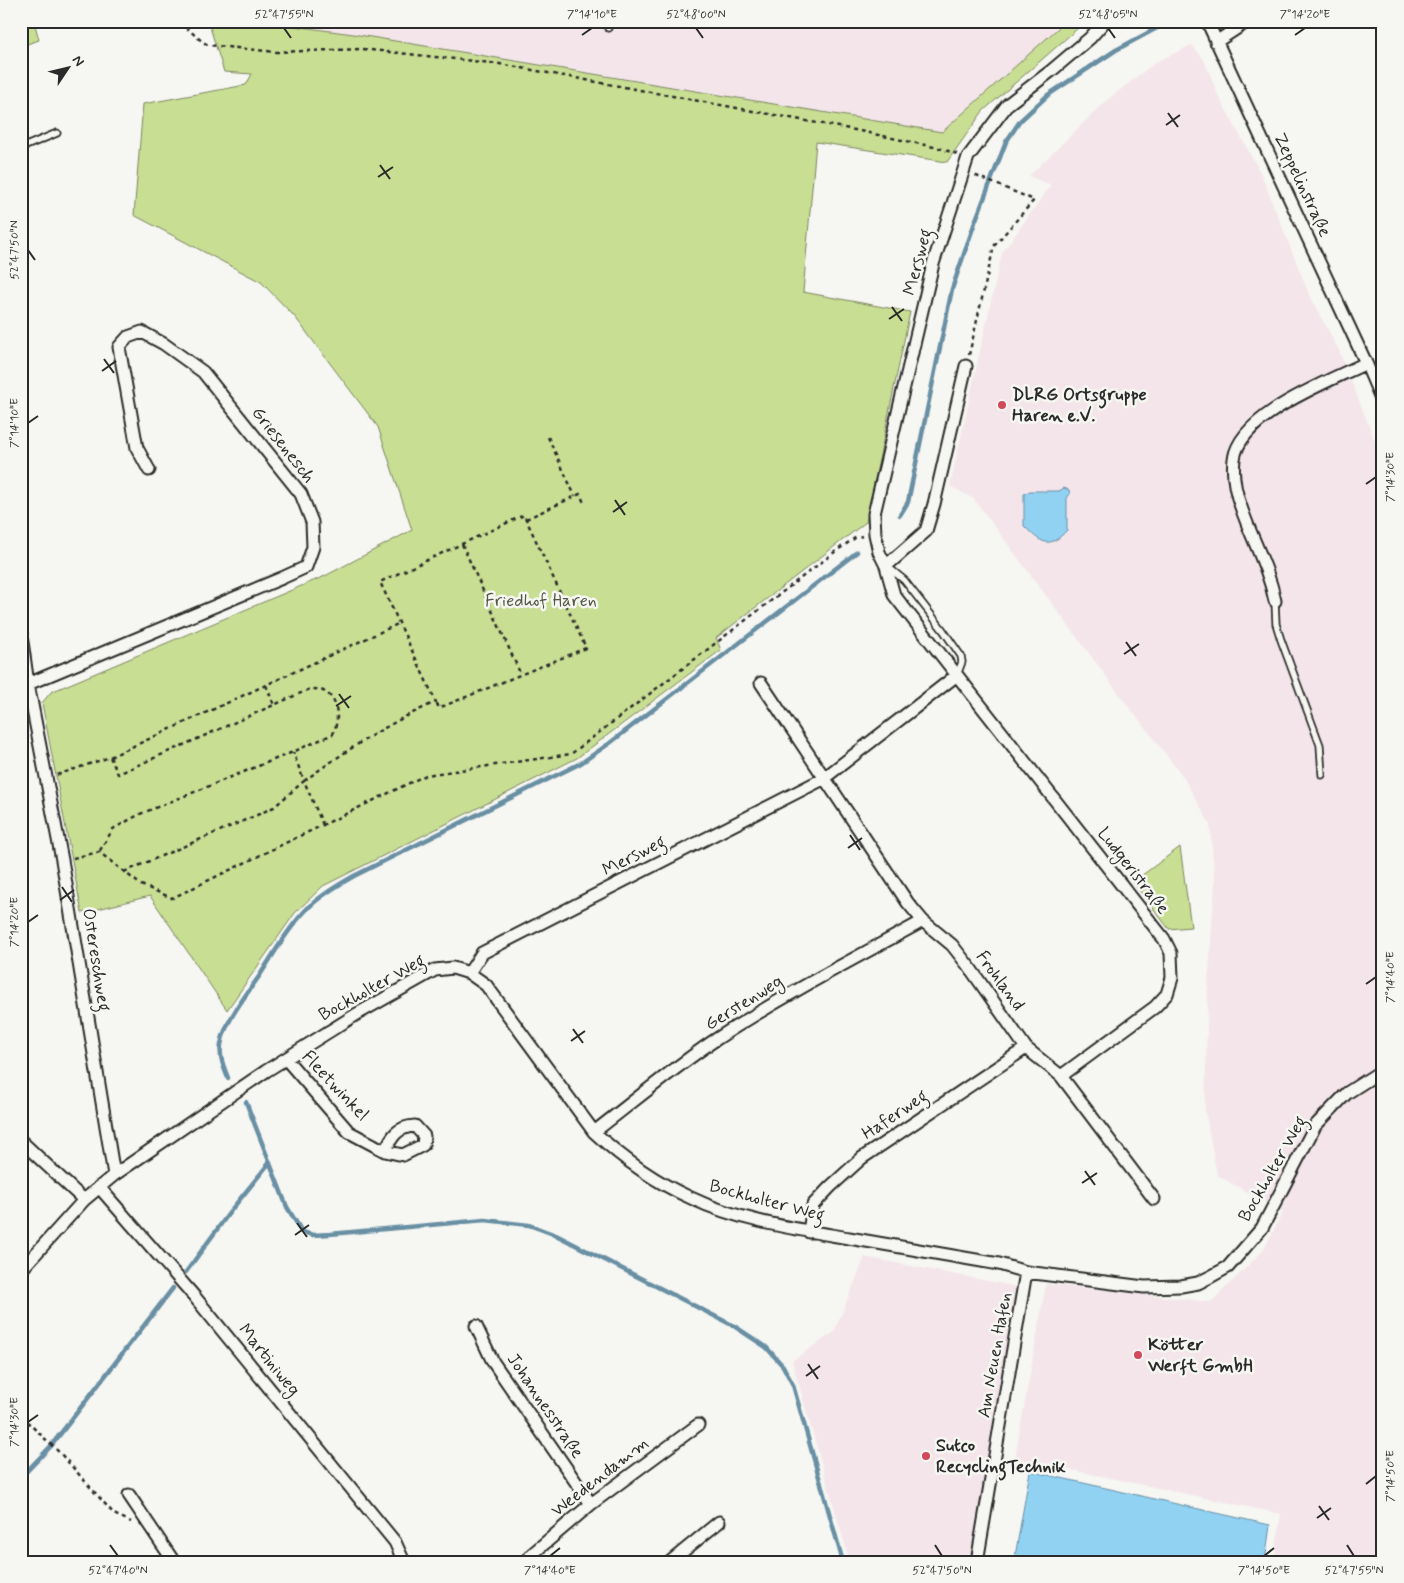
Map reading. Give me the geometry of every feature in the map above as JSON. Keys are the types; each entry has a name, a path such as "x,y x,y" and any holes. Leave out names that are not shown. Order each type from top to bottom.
{"street":[{"name":"Mersweg","path":"469,973 482,953 824,779 957,675 894,594 886,566 879,552 874,514 933,264 968,157 1008,104 1090,38 1105,21"},
{"name":"Zeppelinstraße","path":"1207,21 1383,403"},
{"path":"1216,42 1248,21"},
{"name":"Griesenesch","path":"28,684 306,567 313,547 312,522 301,494 203,372 164,344 142,332 128,337 119,347 137,448 149,470"},
{"path":"1275,601 1268,574 1233,482 1234,457 1243,437 1263,417 1286,402 1366,363"},
{"path":"886,566 926,531 966,366"},
{"name":"Ostereschweg","path":"21,634 28,684 62,860 114,1175"},
{"name":"Ludgeristraße","path":"957,675 1164,938 1171,953 1172,978 1167,994 1155,1006 1061,1076"},
{"path":"760,683 824,779"},
{"name":"Frohland","path":"824,779 908,903 923,921 940,934 958,953 1026,1048 1061,1076 1154,1199"},
{"name":"Gerstenweg","path":"594,1132 725,1034 785,997 923,921"},
{"name":"Bockholter Weg","path":"21,1270 84,1200 114,1175 286,1059 357,1014 435,970 453,968 469,973 486,985 594,1132 614,1150 648,1174 691,1198 723,1210 809,1232 999,1264 1026,1272 1144,1287 1181,1286 1198,1283 1228,1266 1262,1228 1315,1126 1347,1093 1383,1070"},
{"name":"Haferweg","path":"809,1232 813,1205 862,1158 1026,1048"},
{"name":"Fleetwinkel","path":"286,1059 349,1132 385,1151"},
{"path":"21,1141 84,1200"},
{"name":"Martiniweg","path":"100,1187 194,1296 395,1542 404,1562"},
{"name":"Am Neuen Hafen","path":"977,1562 1026,1272"},
{"name":"Johannesstraße","path":"476,1326 493,1362 591,1504"},
{"name":"Weedendamm","path":"527,1562 530,1555 591,1504 698,1425"},
{"path":"129,1495 174,1562"},
{"path":"670,1562 719,1522"}],"lane":[{"path":"21,148 57,133"},
{"path":"886,566 904,580 944,630 961,656 962,662 957,675"},
{"path":"1275,601 1276,624 1320,745 1322,775"}],"path":[{"path":"92,21 96,24 114,24 144,21"},
{"path":"171,21 188,29 198,40 208,45 276,52 362,49 500,64 855,130 938,148 968,157"},
{"path":"966,366 994,246 1034,200 984,179"},
{"path":"548,437 575,496"},
{"path":"526,519 580,494 585,505"},
{"path":"524,515 586,648 439,708 380,582 462,544 524,515"},
{"path":"99,852 141,885 172,898 426,775 571,754 836,551 856,538 875,532"},
{"path":"462,544 521,674"},
{"path":"46,779 110,757 400,623"},
{"path":"266,685 274,705"},
{"path":"62,860 99,852 113,828 140,814 333,734 338,724 338,715 336,706 328,695 317,689 310,689 118,774 110,757"},
{"path":"124,872 274,806 304,780 375,734 436,702"},
{"path":"293,752 323,825"},
{"path":"21,1416 60,1453 114,1514 156,1534"}],"shaded area":[{"path":"256,21 1066,21 942,132 353,34"},
{"path":"1192,45 1204,60 1218,95 1261,174 1309,294 1340,353 1383,461 1383,1562 1274,1562 1281,1514 1015,1458 1046,1284 1211,1302 1263,1251 1283,1212 1217,1175 1205,1110 1208,985 1215,883 1210,824 1182,775 974,499 950,486 1002,253 1051,185 1029,176 1107,100 1156,62"},
{"path":"865,1257 1019,1287 970,1562 850,1562 792,1361 834,1332"}],"green space":[{"path":"21,21 34,21 39,40 21,46"},
{"name":"Friedhof Haren","path":"208,21 256,21 353,34 942,132 1066,21 1086,21 983,111 947,162 816,142 803,292 910,312 866,522 716,638 721,650 577,758 323,886 295,913 227,1010 150,896 82,913 42,703 51,692 325,576 412,530 378,427 295,317 261,282 134,215 143,104 246,85 252,74 224,72"},
{"path":"1180,847 1191,927 1169,929 1133,882"}],"water":[{"path":"1064,488 1069,490 1070,494 1067,498 1067,530 1050,542 1040,540 1024,526 1024,494 1030,491 1059,491"},
{"path":"1030,1471 1270,1525 1265,1562 1014,1562"}],"waterway":[{"path":"900,515 908,502 952,289 975,222 1006,142 1020,121 1048,95 1116,50 1170,21"},
{"path":"228,1078 221,1053 223,1036 227,1027 289,930 315,902 354,876 581,763 610,743 857,552"},
{"path":"246,1102 287,1207 302,1232 313,1235 330,1234 485,1220 529,1225 556,1235 734,1326 766,1347 783,1366 793,1385 843,1562"},
{"path":"186,1272 232,1209 270,1162"},
{"path":"21,1474 27,1471 51,1446 173,1288"}],"place":[{"name":"DLRG Ortsgruppe Haren e.V.","path":"1002,405"},
{"name":"Kötter Werft GmbH","path":"1138,1355"},
{"name":"Sutco RecyclingTechnik","path":"926,1456"}]}
